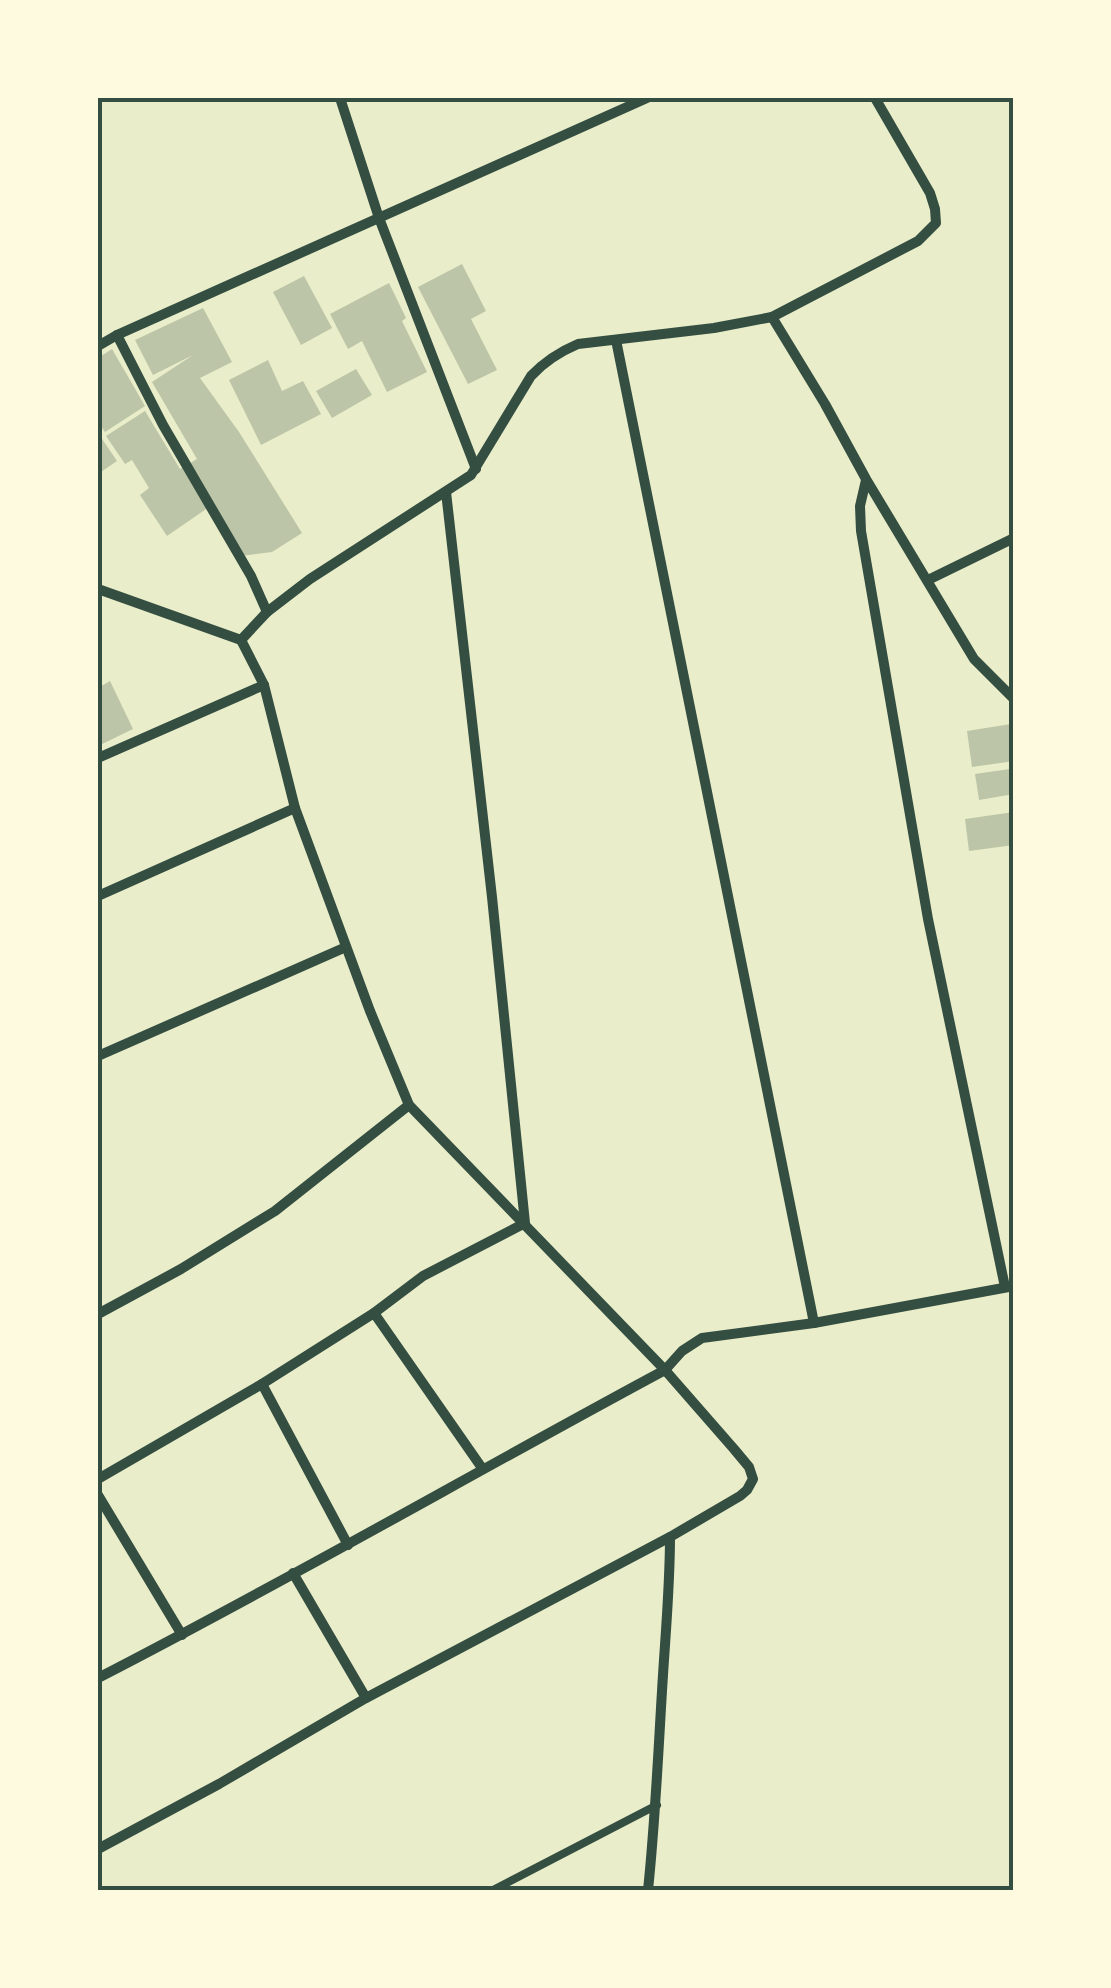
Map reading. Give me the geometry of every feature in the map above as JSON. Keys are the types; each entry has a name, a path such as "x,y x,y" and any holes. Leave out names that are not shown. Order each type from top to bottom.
{"street":[{"path":"340,98 380,218 476,469"},
{"path":"98,346 647,98"},
{"path":"242,640 267,612 347,553 476,469 531,376 562,350 578,344 772,317 918,241 936,223 935,208 876,98"},
{"path":"772,317 974,659 1014,699"},
{"path":"117,335 163,424 251,576 267,612"},
{"path":"616,340 814,1323"},
{"path":"98,1678 665,1370 682,1351 702,1338 814,1323 1009,1287 928,919 860,531 866,479"},
{"path":"446,492 525,1223"},
{"path":"928,580 1014,538"},
{"path":"98,590 242,640 264,685 296,808 346,947 409,1104 665,1370 734,1448 753,1479 740,1496 670,1537 366,1698 220,1784 98,1848"},
{"path":"98,758 264,685"},
{"path":"98,896 296,808"},
{"path":"98,1056 346,947"},
{"path":"98,1314 275,1211 409,1104"},
{"path":"98,1480 262,1384 374,1313 423,1276 525,1223"},
{"path":"374,1313 482,1468"},
{"path":"262,1384 348,1545"},
{"path":"98,1495 182,1635"},
{"path":"648,1890 657,1805 670,1537"},
{"path":"293,1573 366,1698"}],"lane":[{"path":"494,1890 657,1805"}],"building":[{"path":"462,264 486,311 471,319 497,370 468,384 418,287"},
{"path":"304,276 332,328 301,345 273,292"},
{"path":"389,283 427,372 387,392 362,341 348,349 330,314"},
{"path":"203,308 232,362 200,378 302,533 272,552 241,556 209,507 167,536 140,495 149,488 132,460 125,464 106,436 145,411 180,469 197,459 152,382 193,355 153,375 135,340"},
{"path":"112,349 145,406 105,432 98,422 98,358"},
{"path":"268,360 282,391 303,381 321,414 261,445 229,380"},
{"path":"356,369 372,395 332,418 316,391"},
{"path":"98,433 117,461 98,474"},
{"path":"110,681 133,729 98,746 98,688"},
{"path":"1011,724 1014,761 972,767 967,731"},
{"path":"1010,769 1014,794 979,800 975,774"},
{"path":"1014,812 1014,845 969,851 965,819"}]}
